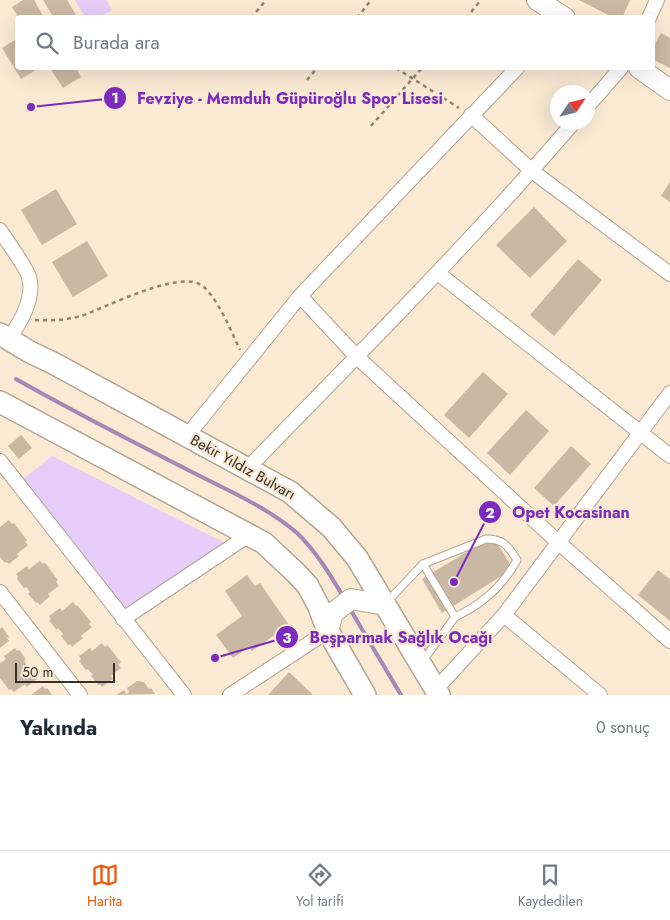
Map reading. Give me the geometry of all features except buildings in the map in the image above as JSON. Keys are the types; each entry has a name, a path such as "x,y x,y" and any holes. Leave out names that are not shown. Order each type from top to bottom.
{"main road":[{"name":"Bekir Yıldız Bulvarı","path":"4,336 290,492 331,527 357,558 437,692"},
{"path":"0,402 264,543 308,586 330,622 365,695"}],"street":[{"path":"537,0 562,15"},
{"path":"650,15 658,0"},
{"path":"187,436 300,296 515,70"},
{"path":"595,98 619,70"},
{"path":"642,70 670,90"},
{"path":"471,115 532,171 670,274"},
{"path":"247,468 438,274 567,130"},
{"path":"0,230 29,277 28,299 22,318 4,336"},
{"path":"438,274 670,456"},
{"path":"300,296 357,357 670,642"},
{"path":"437,692 504,615 670,393"},
{"path":"0,461 184,695"},
{"path":"123,619 249,535"},
{"path":"0,592 80,695"},
{"path":"230,695 330,622 352,599 384,605"},
{"path":"504,615 600,695"}],"lane":[{"path":"384,605 423,564 486,539 502,541 517,560 510,574 486,599 455,617 421,664"},
{"path":"423,564 455,617"}],"path":[{"path":"253,15 266,0"},
{"path":"359,15 371,0"},
{"path":"468,15 481,0"},
{"path":"307,80 315,70"},
{"path":"399,70 471,115"},
{"path":"371,126 420,70"},
{"path":"22,318 45,321 67,319 80,316 143,291 181,281 194,281 204,287 218,308 246,362"}],"shaded area":[{"path":"75,0 106,0 112,10 103,15 84,15"},
{"path":"52,456 225,543 125,618 22,480"}],"waterway":[{"path":"16,379 273,515 297,533 311,548 344,598"},
{"path":"350,609 401,695"}],"place":[{"name":"Fevziye - Memduh Güpüroğlu Spor Lisesi","path":"31,107"},
{"name":"Opet Kocasinan","path":"454,582"},
{"name":"Beşparmak Sağlık Ocağı","path":"215,658"}]}
